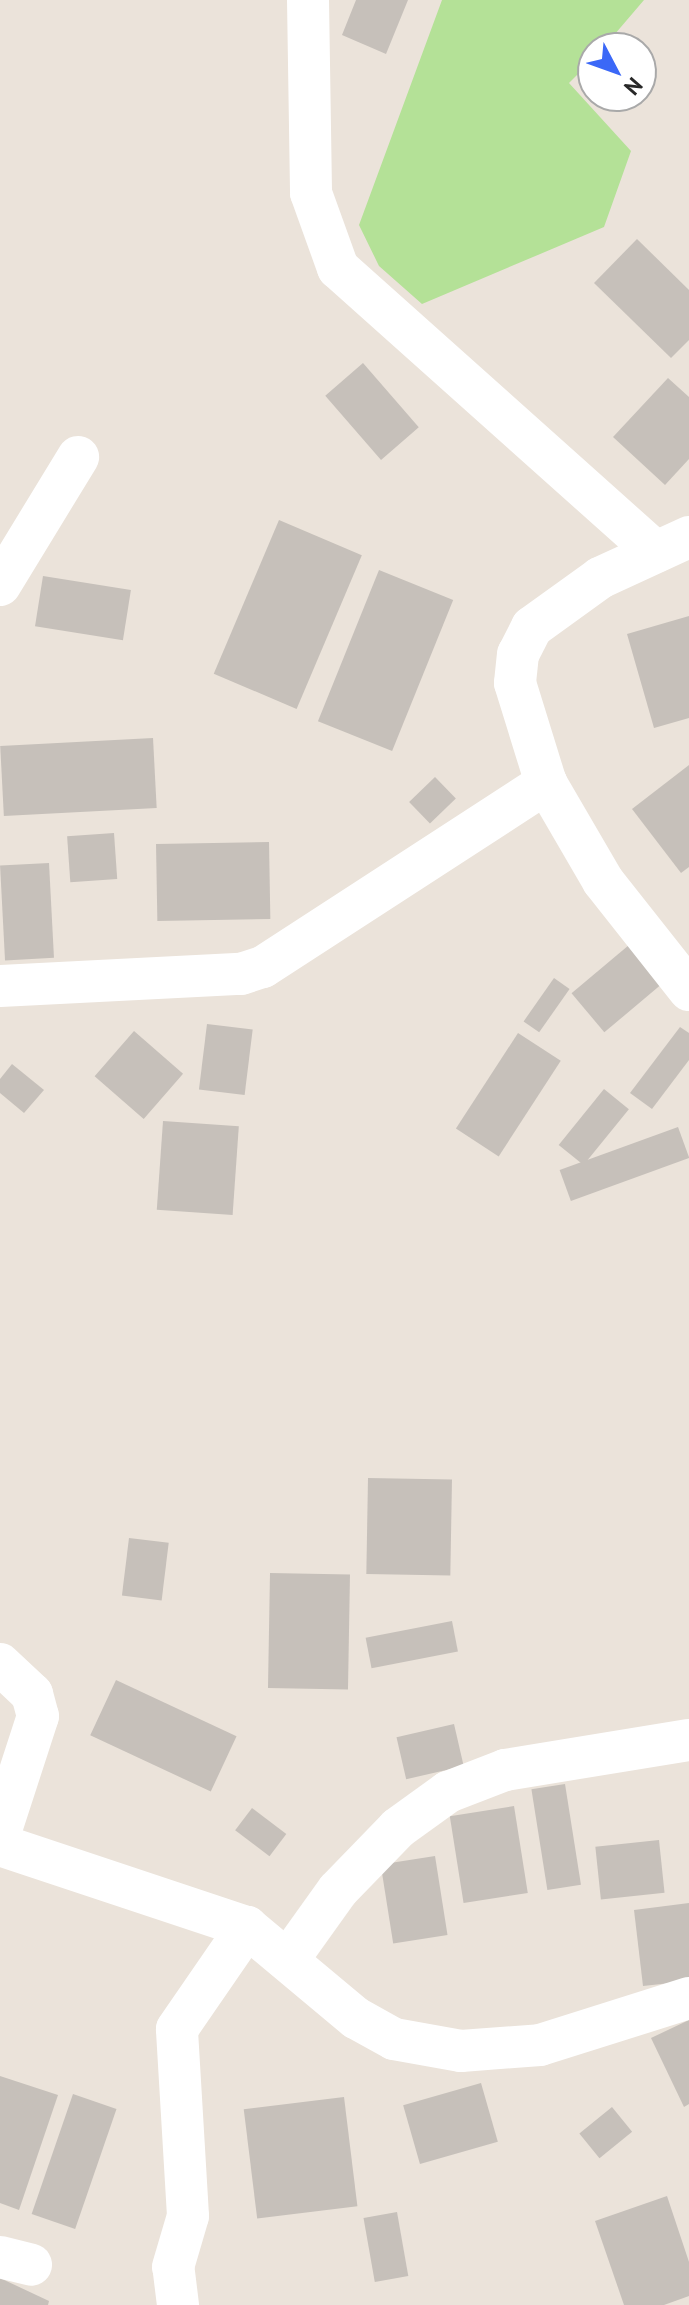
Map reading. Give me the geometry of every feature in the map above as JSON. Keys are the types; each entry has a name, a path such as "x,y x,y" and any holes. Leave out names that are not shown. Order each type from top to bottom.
{"street":[{"path":"308,0 311,193 338,268 673,545 600,578 532,627 518,654 515,683 546,783 603,881 689,990"},
{"path":"0,585 78,457"},
{"path":"0,986 241,974 263,967 546,783"},
{"path":"0,1664 32,1694 38,1716 0,1833"},
{"path":"290,1957 338,1890 398,1828 448,1792 505,1770 689,1740"},
{"path":"0,1845 247,1927 290,1957 356,2018 394,2039 461,2051 540,2045 689,1998"},
{"path":"178,2305 173,2267 188,2216 177,2029 247,1927"}],"green space":[{"path":"442,0 644,0 617,32 577,32 577,75 569,83 577,92 577,112 595,112 631,151 604,227 422,304 379,266 359,225"}],"building":[{"path":"356,0 408,0 386,54 342,35"},
{"path":"637,239 689,290 689,340 671,358 594,283"},
{"path":"363,363 419,427 381,460 325,396"},
{"path":"668,378 689,397 689,459 665,485 613,437"},
{"path":"279,520 362,555 297,709 214,674"},
{"path":"379,570 453,600 392,751 318,721"},
{"path":"43,576 131,590 123,640 35,626"},
{"path":"689,616 689,718 654,728 627,634"},
{"path":"153,738 157,808 4,816 0,746"},
{"path":"689,765 689,867 681,873 632,809"},
{"path":"435,777 456,799 430,824 409,802"},
{"path":"114,833 117,879 70,882 67,836"},
{"path":"269,842 270,919 157,921 156,844"},
{"path":"49,863 54,958 5,960 0,866"},
{"path":"629,945 662,984 604,1032 572,993"},
{"path":"554,978 570,989 539,1032 524,1021"},
{"path":"207,1024 253,1030 245,1095 199,1090"},
{"path":"680,1027 689,1033 689,1060 652,1109 630,1093"},
{"path":"134,1031 183,1074 144,1119 95,1076"},
{"path":"518,1033 561,1061 499,1156 456,1129"},
{"path":"12,1064 44,1090 24,1113 0,1093 0,1079"},
{"path":"604,1089 629,1109 584,1165 559,1145"},
{"path":"163,1121 239,1126 233,1215 157,1210"},
{"path":"678,1127 689,1158 571,1201 560,1170"},
{"path":"368,1478 452,1479 450,1575 366,1574"},
{"path":"129,1538 169,1543 162,1600 122,1596"},
{"path":"270,1573 350,1574 348,1689 268,1688"},
{"path":"452,1621 458,1651 372,1668 366,1638"},
{"path":"116,1680 237,1736 211,1791 90,1735"},
{"path":"454,1724 464,1766 406,1779 397,1737"},
{"path":"565,1784 581,1885 547,1890 531,1789"},
{"path":"514,1806 528,1893 464,1903 450,1816"},
{"path":"252,1808 286,1834 269,1856 235,1830"},
{"path":"659,1840 665,1893 601,1899 595,1847"},
{"path":"435,1856 448,1935 393,1944 381,1865"},
{"path":"689,1903 689,1981 643,1986 634,1910"},
{"path":"689,2020 689,2104 684,2107 651,2038"},
{"path":"0,2076 58,2095 19,2210 0,2203"},
{"path":"481,2083 498,2142 420,2164 403,2105"},
{"path":"73,2094 116,2109 75,2229 32,2214"},
{"path":"344,2097 357,2206 257,2218 244,2109"},
{"path":"612,2107 632,2132 599,2158 579,2133"},
{"path":"667,2196 689,2262 689,2296 664,2305 624,2305 595,2221"},
{"path":"397,2212 408,2276 375,2282 364,2218"},
{"path":"0,2278 49,2301 48,2305 0,2305"}]}
